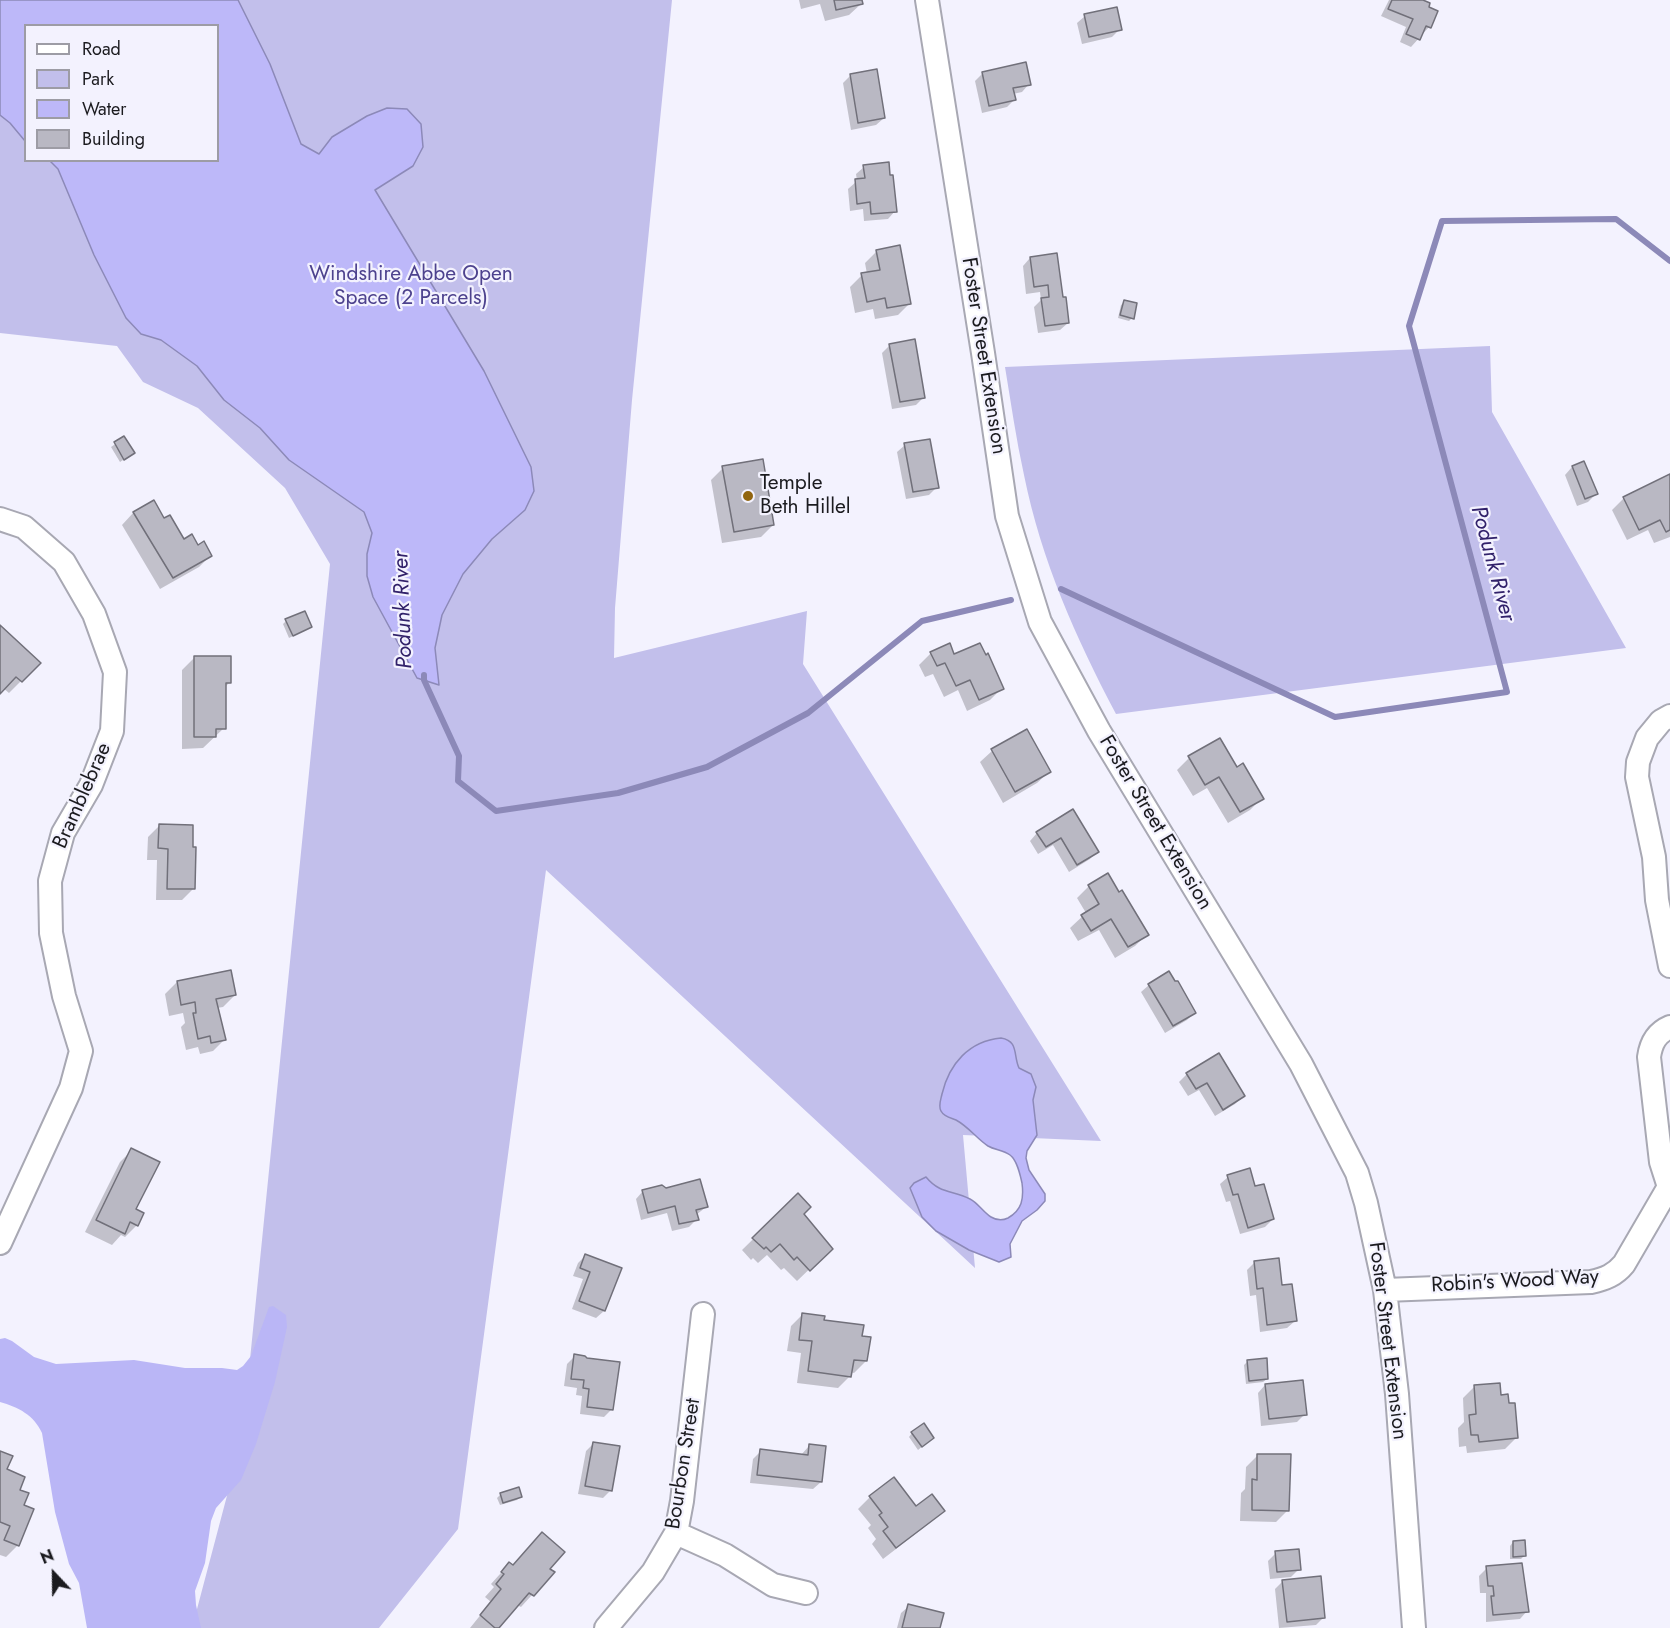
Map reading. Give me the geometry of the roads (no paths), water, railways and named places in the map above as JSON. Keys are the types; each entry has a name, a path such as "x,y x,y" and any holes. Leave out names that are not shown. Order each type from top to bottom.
{"street":[{"name":"Foster Street Extension","path":"927,0 982,341 1007,516 1040,622 1099,731 1301,1064 1356,1173 1373,1230 1385,1290 1397,1394 1414,1628"},
{"name":"Bramblebrae","path":"0,519 24,527 64,562 94,614 115,672 112,731 91,785 63,833 50,881 51,933 64,996 81,1051 71,1088 0,1243"},
{"path":"1670,716 1661,721 1647,738 1640,753 1637,777 1654,857 1657,900 1670,966"},
{"name":"Robin's Wood Way","path":"1385,1290 1591,1282 1606,1278 1619,1270 1669,1186 1661,1162 1652,1101 1649,1057 1650,1047 1655,1038 1661,1030 1670,1027"},
{"name":"Bourbon Street","path":"606,1628 653,1572 676,1533 682,1501 703,1314"},
{"path":"676,1533 725,1554 773,1585 806,1593"}],"water":[{"path":"0,0 238,0 270,64 301,144 319,154 332,137 367,116 387,108 407,109 421,124 423,147 413,166 375,190 484,371 531,467 534,491 525,510 492,539 463,574 442,615 435,648 439,685 417,678 373,597 367,576 367,554 372,533 364,512 289,460 260,428 224,400 197,366 161,340 141,334 126,318 94,255 58,169 51,162 219,162 219,24 24,24 24,140 0,115"},
{"path":"1001,1038 1011,1042 1019,1068 1031,1074 1036,1087 1033,1100 1037,1135 1027,1151 1026,1158 1029,1170 1045,1194 1045,1201 1022,1221 1010,1244 1011,1257 999,1262 969,1250 936,1231 922,1217 910,1188 914,1183 926,1177 941,1189 970,1199 988,1215 997,1219 1008,1218 1019,1208 1023,1194 1015,1160 1005,1152 988,1146 961,1123 944,1115 940,1107 945,1083 962,1056 979,1044"}],"waterway":[{"name":"Podunk River","path":"1061,589 1335,717 1507,692 1409,326 1442,221 1616,219 1670,261"},
{"name":"Podunk River","path":"424,675 424,680 459,756 458,781 496,811 618,793 707,767 808,713 922,621 1011,600"}],"place":[{"name":"Temple Beth Hillel","path":"748,496"}],"park label":[{"name":"Windshire Abbe Open Space (2 Parcels)","path":"411,287"}]}
